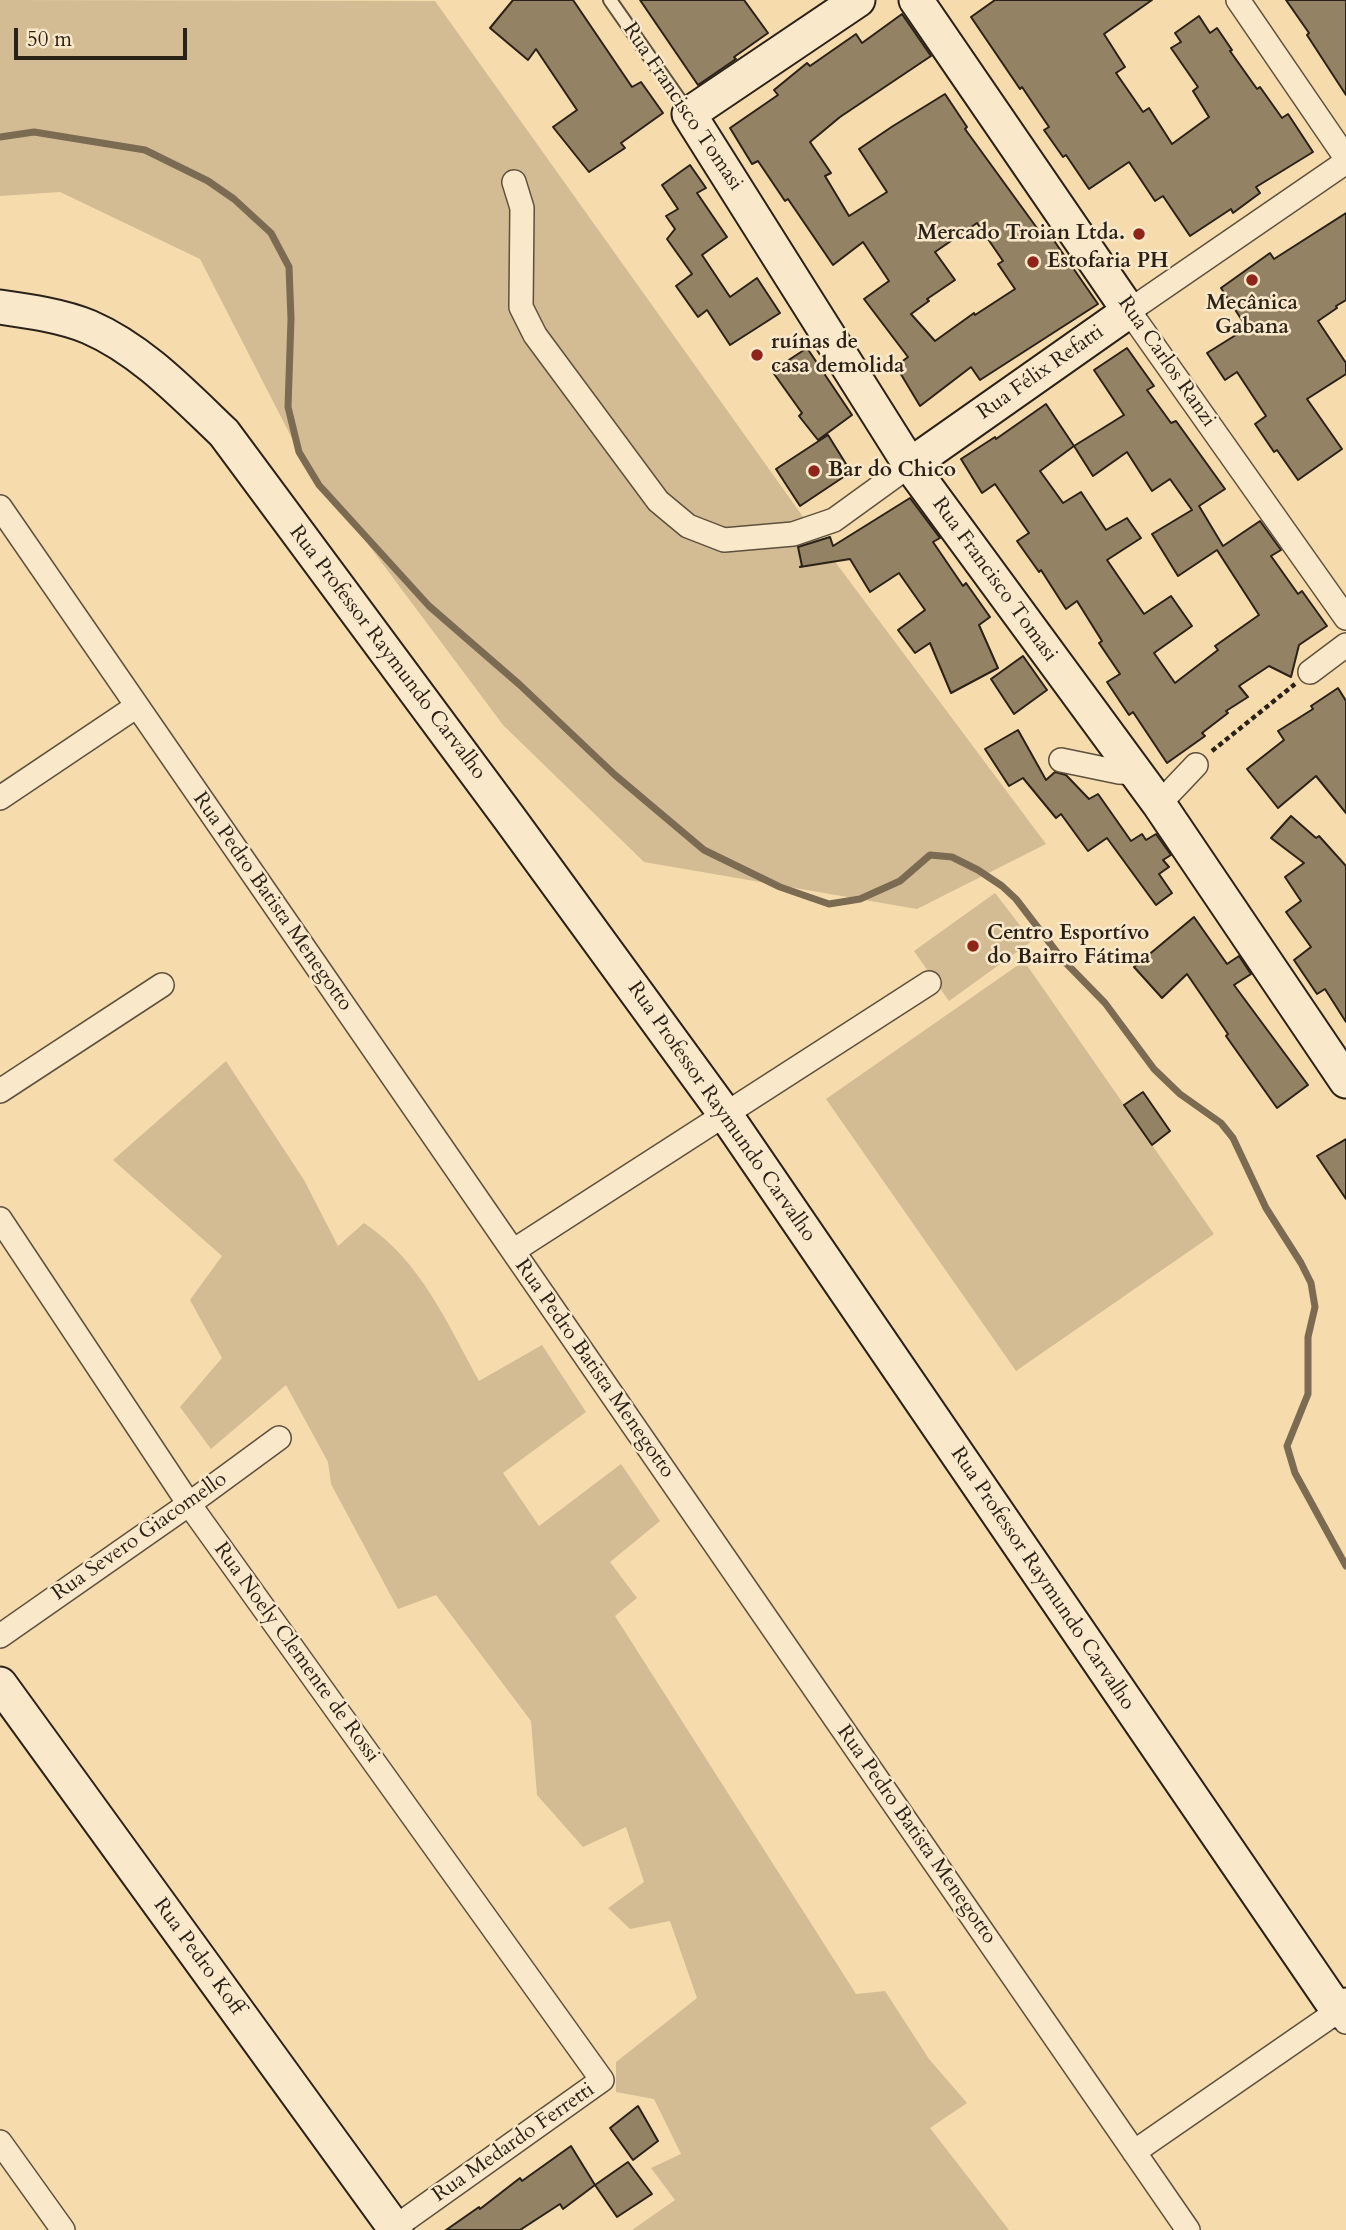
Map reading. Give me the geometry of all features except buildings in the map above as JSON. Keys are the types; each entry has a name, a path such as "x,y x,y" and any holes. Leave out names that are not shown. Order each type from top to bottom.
{"street":[{"path":"689,114 858,0"},
{"name":"Rua Carlos Ranzi","path":"916,0 1129,311 1346,618"},
{"path":"1238,0 1346,160"},
{"name":"Rua Francisco Tomasi","path":"689,114 910,465 1159,804 1346,1081"},
{"name":"Rua Félix Refatti","path":"910,465 1346,160"},
{"path":"514,182 522,208 521,307 530,326 658,501 688,526 724,540 793,534 834,520 910,465"},
{"name":"Rua Professor Raymundo Carvalho","path":"0,307 32,312 88,327 131,351 172,383 224,433 725,1114 1343,2013"},
{"name":"Rua Pedro Batista Menegotto","path":"0,507 1188,2230"},
{"path":"1310,672 1346,645"},
{"path":"0,798 137,706"},
{"path":"1061,760 1136,773"},
{"path":"1159,804 1196,765"},
{"path":"513,1251 929,983"},
{"path":"0,1091 162,985"},
{"name":"Rua Noely Clemente de Rossi","path":"0,1219 189,1504 602,2080"},
{"name":"Rua Severo Giacomello","path":"0,1636 279,1438"},
{"name":"Rua Pedro Koff","path":"0,1684 394,2229"},
{"path":"1134,2152 1343,2013"},
{"name":"Rua Medardo Ferretti","path":"394,2229 602,2080"},
{"path":"0,2142 63,2230"}],"lane":[{"name":"Rua Francisco Tomasi","path":"610,0 689,114"}],"path":[{"path":"1196,765 1310,672"}],"shaded area":[{"path":"0,0 435,1 836,563 1046,844 917,909 644,862 503,725 299,452 200,259 60,192 0,196"},
{"name":"Centro Esportívo do Bairro Fátima","path":"995,893 1032,941 949,1001 914,951"},
{"path":"1024,961 1214,1234 1016,1371 826,1099"},
{"path":"226,1061 304,1180 338,1246 364,1223 384,1238 402,1256 431,1294 479,1381 542,1345 586,1412 503,1473 539,1526 621,1464 660,1521 610,1562 637,1598 615,1616 856,1994 885,1991 929,2059 967,2103 930,2128 1009,2230 632,2230 675,2200 651,2168 681,2154 654,2099 616,2092 616,2062 697,1998 670,1921 630,1929 608,1908 644,1882 626,1827 583,1847 537,1795 531,1721 436,1595 398,1609 331,1484 328,1462 286,1385 211,1449 180,1407 222,1358 190,1300 222,1256 113,1160"}],"waterway":[{"path":"0,137 34,132 145,150 208,181 234,199 271,233 289,267 291,319 288,407 299,452 319,485 429,606 520,685 615,775 704,850 780,887 829,904 860,899 900,881 930,855 952,857 978,870 1016,899 1062,959 1105,1003 1154,1069 1180,1094 1221,1123 1233,1138 1266,1208 1311,1283 1315,1307 1308,1337 1308,1394 1287,1446 1295,1473 1346,1566"}],"place":[{"name":"Mercado Troian Ltda.","path":"1139,234"},
{"name":"Estofaria PH","path":"1033,262"},
{"name":"Mecânica Gabana","path":"1252,280"},
{"name":"ruínas de casa demolida","path":"757,355"},
{"name":"Bar do Chico","path":"814,471"},
{"name":"Centro Esportívo do Bairro Fátima","path":"973,946"}]}
